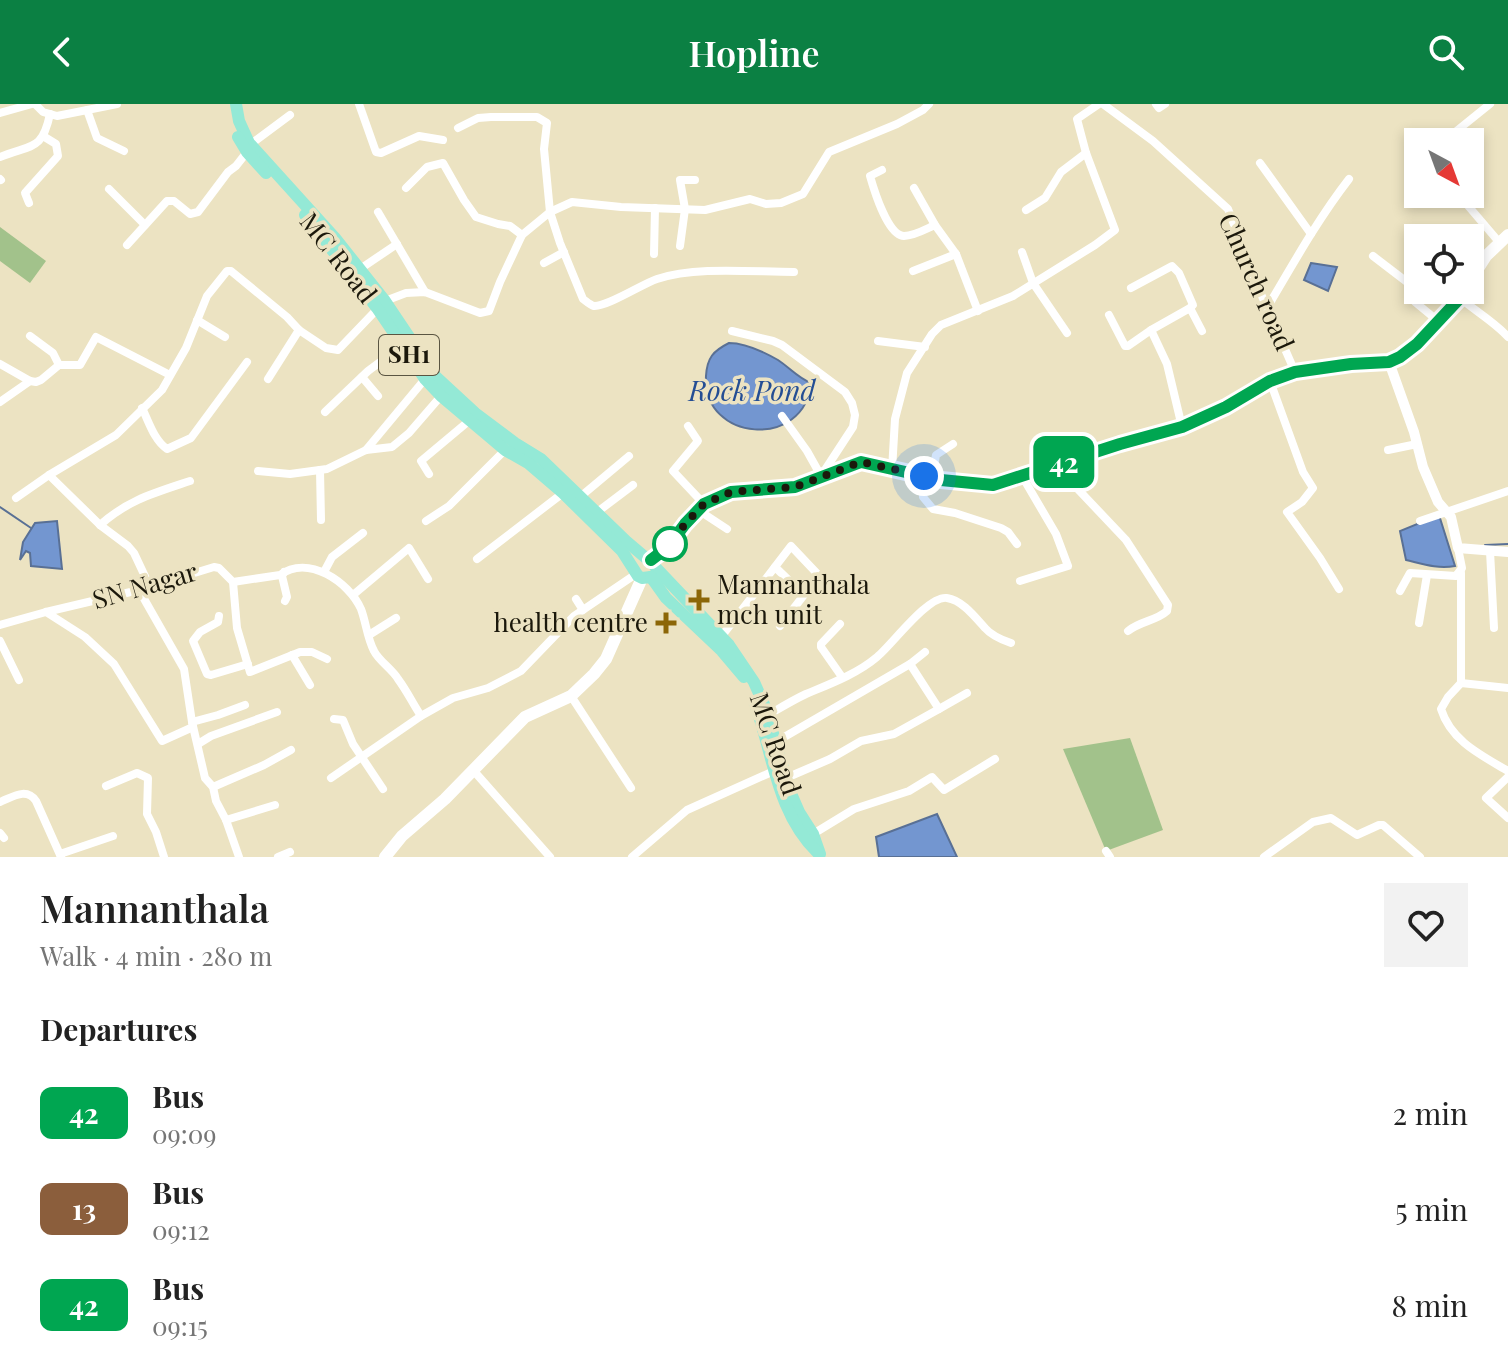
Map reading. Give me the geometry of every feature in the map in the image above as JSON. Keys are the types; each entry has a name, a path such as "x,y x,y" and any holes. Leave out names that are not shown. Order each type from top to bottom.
{"main road":[{"name":"MC Road","path":"227,104 235,131 381,304 436,377 472,416 505,450 528,463 563,493 622,551 721,637 746,669 768,715 789,812 806,840 821,856"},
{"name":"MC Road","path":"236,104 249,148 335,238 360,269 425,379 441,396 541,459 596,513 666,598 722,651 743,676 780,774 813,834 821,856"},
{"path":"1484,259 1504,238"},
{"path":"385,857 402,836 445,799 525,717 571,696 594,674 606,659 645,569 701,507 731,492 795,487 861,462 928,477 993,485 1182,427 1226,407 1270,381 1295,372 1389,362 1408,352 1453,304"}],"street":[{"path":"0,113 34,104 43,112 57,116 117,104"},
{"path":"359,104 376,152 381,153 419,136 443,140"},
{"path":"16,498 116,435 162,390 186,348 207,296 227,271 230,270 299,330 326,348 338,350 381,304 406,293 425,292 487,313 522,235 550,212 572,202 705,210 750,199 766,204 781,203 803,194 829,152 897,124 929,104"},
{"name":"Church road","path":"892,470 895,419 902,387 907,373 932,334 941,325 1013,296 1115,230 1086,153 1077,119 1101,104 1153,141 1228,209 1295,372"},
{"path":"1156,104 1159,108 1165,104"},
{"path":"1460,128 1490,104"},
{"path":"87,110 97,138 124,151"},
{"path":"0,157 41,140 50,114"},
{"path":"127,245 169,201 174,201 190,214 198,212 249,148 290,115"},
{"path":"458,128 478,118 527,116 545,121 544,149 550,212 583,299 594,306 672,275 733,271 794,272"},
{"path":"29,203 25,193 58,156 56,144 43,136"},
{"path":"1026,210 1045,198 1061,172 1086,153"},
{"path":"406,188 427,167 443,163 476,217 510,226 522,235"},
{"path":"1260,163 1311,234"},
{"path":"882,170 870,176 893,231 907,236 935,225"},
{"path":"1267,308 1311,234 1349,179"},
{"path":"680,246 685,209 680,180 695,180"},
{"path":"914,188 956,254 978,311"},
{"path":"109,189 145,225"},
{"path":"654,254 655,208"},
{"path":"1473,208 1504,238"},
{"path":"378,212 425,292"},
{"path":"360,269 397,244"},
{"path":"544,263 564,252"},
{"path":"1022,252 1033,283 1067,333"},
{"path":"913,271 956,254"},
{"path":"1373,256 1420,292 1415,302 1438,321"},
{"path":"1109,315 1125,346 1128,346 1193,305 1179,273 1172,266 1131,288"},
{"path":"1472,304 1508,337"},
{"path":"1190,308 1202,331"},
{"path":"197,320 225,337"},
{"path":"268,379 299,330"},
{"path":"1151,330 1167,364 1182,427"},
{"path":"732,331 782,345 845,392 855,415 853,427 821,476 782,416"},
{"path":"30,336 53,353 59,365"},
{"path":"0,364 36,382 59,365 80,365 96,337 170,375"},
{"path":"878,341 925,347"},
{"path":"325,412 362,377 403,345"},
{"path":"142,408 163,448 182,443 191,438 247,362"},
{"path":"1389,362 1423,467 1438,502 1451,517 1462,568 1461,683 1441,709 1446,724 1460,740 1508,774 1486,798 1508,818"},
{"path":"362,377 378,396"},
{"path":"366,450 425,379"},
{"path":"0,402 30,381"},
{"path":"1270,381 1303,472 1313,488 1302,502 1287,512 1339,589"},
{"path":"258,471 290,474 327,469 366,450 384,449 398,443 441,396"},
{"path":"429,474 421,461 472,416"},
{"path":"688,426 698,441 673,471 701,507 727,529"},
{"path":"953,444 936,455 923,497 933,509 1001,528 1017,544"},
{"path":"1388,450 1417,444"},
{"path":"426,521 449,506 505,450"},
{"path":"580,497 629,456"},
{"path":"1055,465 1126,540 1168,605 1161,617 1128,631"},
{"path":"320,470 321,520"},
{"path":"49,475 100,525 128,546 150,587"},
{"path":"1020,581 1068,566 1056,534 1022,476"},
{"path":"100,525 120,508 190,481"},
{"path":"596,513 633,485"},
{"path":"1420,521 1508,491"},
{"path":"477,559 563,493"},
{"path":"363,533 332,557 324,572 353,595 361,609 374,652 397,676 421,716"},
{"path":"721,637 791,546 827,584"},
{"path":"353,595 409,548 428,579"},
{"path":"1458,548 1508,552"},
{"path":"1490,551 1494,628"},
{"name":"SN Nagar","path":"0,625 139,590 214,567 233,582 280,575 284,571 302,568 324,572"},
{"path":"775,567 804,595 780,626"},
{"path":"331,778 421,716 453,698 488,688 521,671 574,616 645,569"},
{"path":"284,571 285,601"},
{"path":"1400,591 1410,573 1456,576 1461,573"},
{"path":"1419,623 1427,575"},
{"path":"233,582 237,628 250,672 300,652 312,652 327,659"},
{"path":"139,590 184,669 192,724 205,778 213,787 239,857"},
{"path":"768,715 862,668 878,657 914,618 940,598 950,598 962,605 986,629 1011,643"},
{"path":"576,599 583,610"},
{"path":"46,612 85,637 114,664 162,741 192,724 245,705"},
{"path":"219,616 218,622 200,632 193,641 207,674 248,664"},
{"path":"369,635 396,618"},
{"path":"840,624 821,647 842,677"},
{"path":"0,641 19,680"},
{"path":"775,739 786,736 910,664 925,652"},
{"path":"292,655 310,685"},
{"path":"910,664 939,709"},
{"path":"1461,683 1508,688"},
{"path":"632,857 687,810 780,774 830,759 861,741 894,734 967,693"},
{"path":"571,696 631,788"},
{"path":"198,744 211,736 277,712"},
{"path":"334,719 343,720 361,757 383,789"},
{"path":"213,787 291,750"},
{"path":"813,834 854,809 909,791 932,777 944,790 995,759"},
{"path":"473,770 550,857"},
{"path":"106,786 137,773 148,778 147,814 164,857"},
{"path":"0,802 22,793 32,796 61,856 113,836"},
{"path":"226,820 275,805"},
{"path":"1264,857 1313,822 1331,818 1357,835 1383,825 1420,857"},
{"path":"278,857 290,852"}],"green space":[{"path":"0,227 46,261 30,283 0,261"},
{"path":"1130,738 1163,830 1106,851 1063,749"}],"water":[{"path":"1311,263 1337,267 1328,291 1304,280"},
{"name":"Rock Pond","path":"729,343 748,346 767,354 811,383 805,405 792,419 774,428 755,429 736,425 720,414 709,398 706,376 709,360"},
{"path":"1439,515 1455,566 1406,560 1400,531"},
{"path":"57,521 62,569 31,566 30,553 26,551 20,560 23,542 35,523"},
{"path":"937,814 957,857 879,857 876,837"}],"waterway":[{"path":"0,507 31,528"},
{"path":"1485,545 1508,544"}],"bus line":[{"name":"42","path":"651,560 668,547 704,504 731,492 795,487 861,462 941,480 993,485 1182,427 1226,407 1270,381 1295,372 1389,362 1408,352 1454,304"}],"place":[{"name":"Mannanthala mch unit","path":"699,600"},
{"name":"health centre","path":"666,623"}],"route":[{"path":"670,544 668,547 704,504 731,492 795,487 861,462 924,476"}]}
